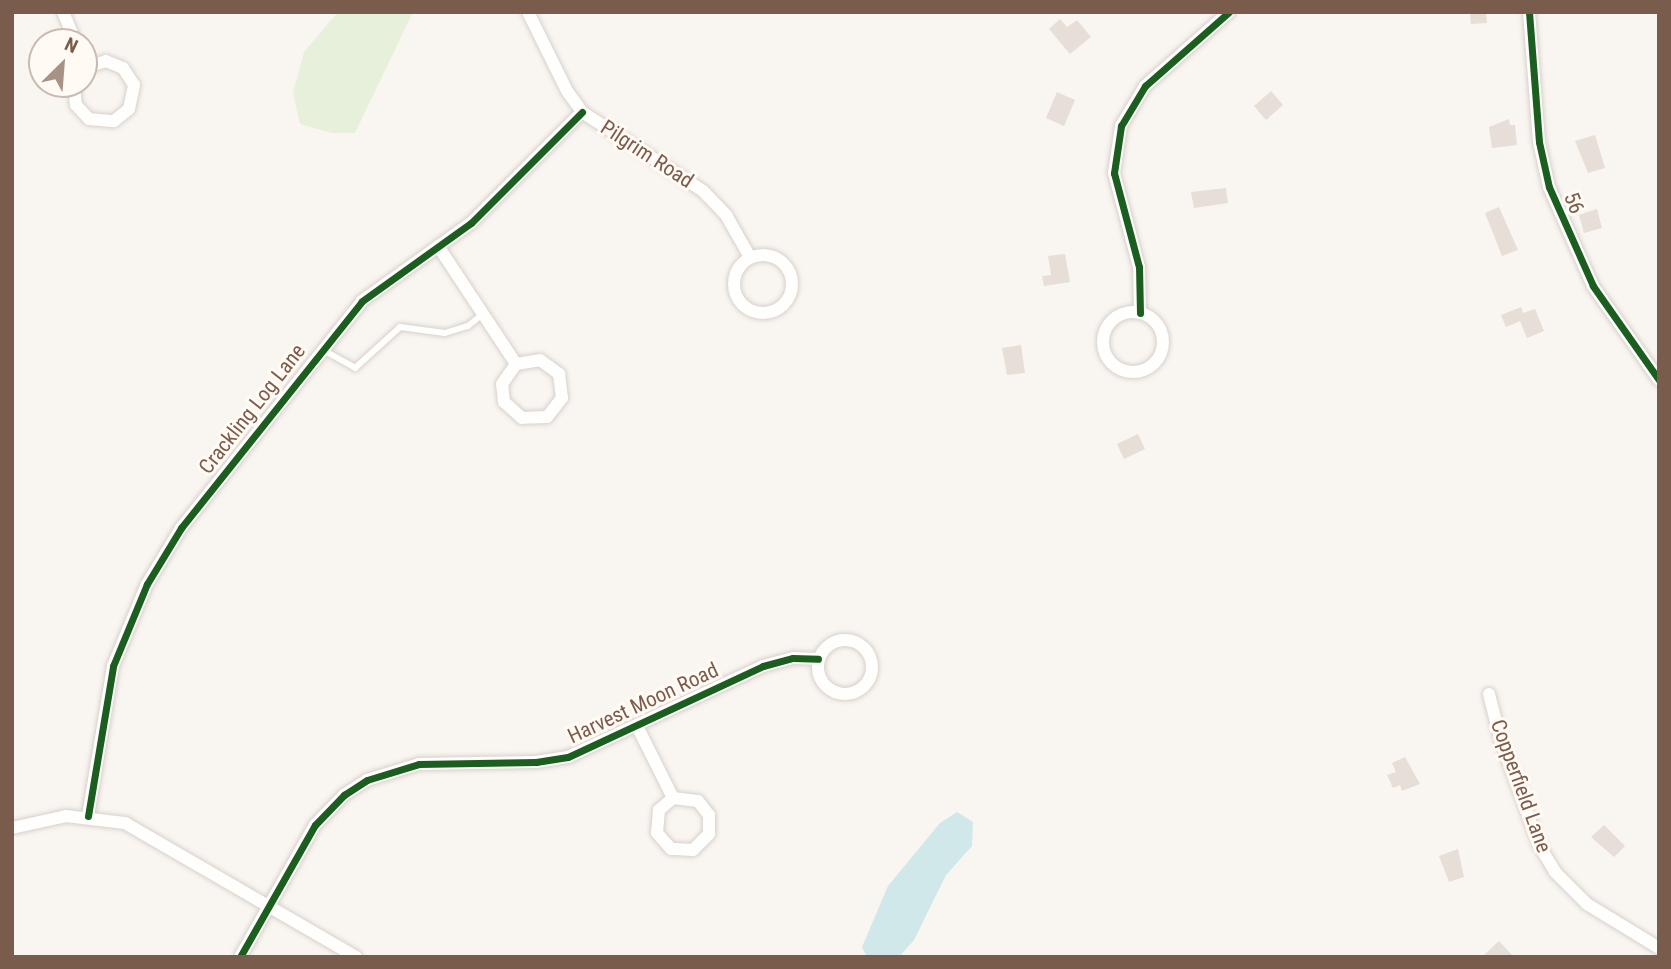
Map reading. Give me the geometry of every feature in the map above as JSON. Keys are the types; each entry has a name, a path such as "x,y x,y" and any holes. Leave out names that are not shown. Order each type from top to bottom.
{"street":[{"name":"Pilgrim Road","path":"528,12 567,91 582,112 703,191 726,215 750,257"},
{"path":"1140,313 1139,267 1114,173 1121,126 1145,86 1229,12"},
{"name":"56","path":"1529,12 1539,142 1549,187 1593,286 1659,380"},
{"path":"75,98 76,105 89,119 108,122 129,109 134,85 123,68 106,61 98,62"},
{"name":"Crackling Log Lane","path":"88,816 110,677 147,584 181,528 322,349 375,288 471,223 582,112"},
{"path":"438,246 516,364"},
{"path":"750,257 774,257 790,274 788,298 775,310 751,311 735,293 734,275 750,257"},
{"path":"1140,313 1156,323 1163,347 1154,364 1130,372 1108,359 1104,334 1115,318 1140,313"},
{"path":"540,360 559,374 562,398 547,417 522,418 504,402 502,384 516,364 540,360"},
{"path":"835,641 854,641 868,652 872,671 860,690 838,693 821,680 818,659 835,641"},
{"name":"Harvest Moon Road","path":"240,957 315,825 344,795 367,780 419,764 552,761 637,726 763,666 793,658 818,659"},
{"name":"Copperfield Lane","path":"1489,694 1501,741 1550,865 1587,904 1659,948"},
{"path":"637,726 673,799"},
{"path":"692,798 709,816 709,834 693,850 671,849 657,833 659,810 673,799 692,798"},
{"path":"12,828 88,816 142,831 356,957"}],"lane":[{"path":"322,349 355,368 401,327 445,333 468,326 483,314"}],"green space":[{"path":"338,12 413,12 355,133 332,133 300,124 293,93 304,52"}],"water":[{"path":"957,812 973,822 972,846 946,875 914,940 899,957 867,957 862,947 888,886 940,823"}],"building":[{"path":"1470,12 1486,12 1487,23 1471,24"},
{"path":"1060,19 1067,27 1077,20 1091,37 1070,54 1049,29"},
{"path":"1271,91 1283,105 1266,120 1254,106"},
{"path":"1057,92 1075,100 1064,126 1046,118"},
{"path":"1509,119 1510,125 1515,125 1517,145 1492,148 1489,127"},
{"path":"1595,135 1605,168 1588,173 1575,141"},
{"path":"1226,188 1228,203 1194,208 1191,192"},
{"path":"1499,207 1518,250 1502,256 1485,213"},
{"path":"1597,209 1602,228 1584,233 1579,215"},
{"path":"1065,254 1070,282 1044,286 1042,276 1051,275 1048,256"},
{"path":"1521,307 1523,313 1535,309 1544,331 1527,338 1520,321 1506,327 1501,315"},
{"path":"1021,345 1025,373 1007,375 1002,348"},
{"path":"1138,434 1145,449 1124,459 1117,444"},
{"path":"1405,757 1420,784 1402,791 1400,785 1393,788 1387,775 1396,772 1392,763"},
{"path":"1604,825 1625,846 1614,857 1591,837"},
{"path":"1458,849 1464,877 1449,882 1439,856"},
{"path":"1499,941 1514,957 1482,957"}],"cycle path":[{"path":"1140,313 1139,267 1114,173 1121,126 1145,86 1229,12"},
{"path":"1529,12 1539,142 1549,187 1593,286 1659,380"},
{"path":"88,816 113,666 147,584 181,528 362,301 471,223 582,112"},
{"path":"240,957 315,825 344,795 367,780 419,764 536,762 568,757 763,666 793,658 818,659"}]}
